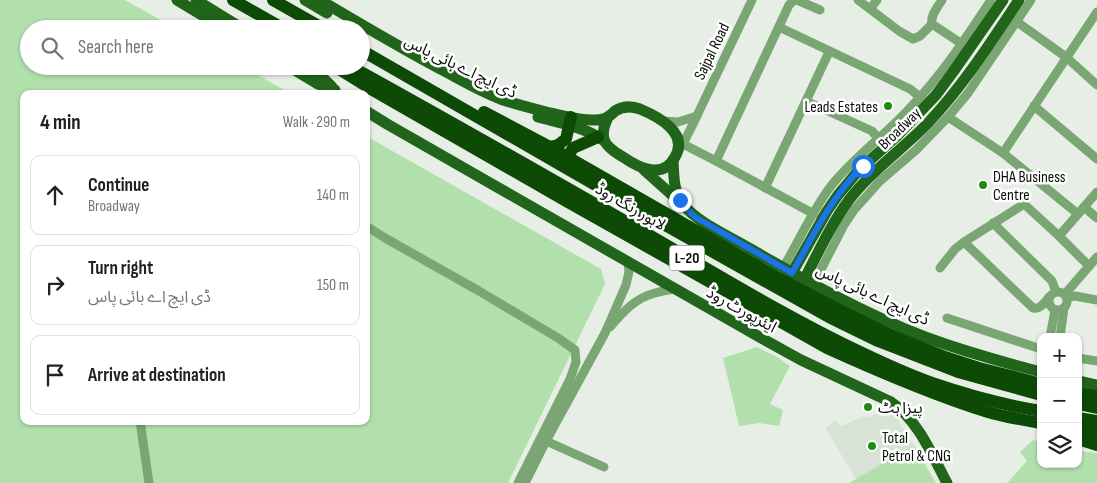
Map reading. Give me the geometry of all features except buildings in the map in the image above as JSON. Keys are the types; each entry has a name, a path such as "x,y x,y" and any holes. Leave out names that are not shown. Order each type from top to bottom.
{"highway":[{"path":"233,0 269,20"},
{"path":"273,0 308,20"},
{"name":"لاہور رنگ روڈ","path":"370,55 658,222 829,317 878,341 958,372 1037,394"},
{"path":"384,63 401,67 570,158 775,276 878,328 945,357 1037,383"},
{"path":"349,75 813,341 909,384 989,412 1037,426"},
{"name":"لاہور رنگ روڈ","path":"366,75 505,152 743,291 833,339 930,382 964,394 1037,410"},
{"path":"550,147 558,145 566,139 570,121"},
{"path":"570,158 573,148 602,139"},
{"path":"1082,394 1097,396"},
{"path":"1082,405 1097,408"},
{"path":"1013,418 1037,422"},
{"path":"1082,419 1097,421"},
{"path":"1082,430 1097,433"},
{"path":"1082,440 1097,446"}],"main road":[{"path":"177,0 210,20"},
{"path":"196,0 228,20"},
{"path":"305,0 339,20"},
{"path":"320,0 354,20"},
{"name":"Broadway","path":"788,270 835,199 882,142 910,123 936,95 959,65 1003,0"},
{"name":"Broadway","path":"808,282 838,217 849,201 864,184 896,160 908,143 957,90 1019,0"},
{"path":"370,30 489,94 570,121 608,117 616,111 630,107 642,110 662,121 675,132 678,142 675,186 680,200"},
{"name":"ڈی ایچ اے بائی پاس","path":"370,38 455,85 487,100 512,110 570,121 602,139"},
{"path":"303,75 333,90"},
{"path":"319,75 336,90"},
{"name":"ایئرپورٹ روڈ","path":"370,113 801,360 883,397 907,417 918,432 947,483"},
{"path":"608,117 602,139 619,155 641,168 658,170 666,167 678,152"},
{"name":"ڈی ایچ اے بائی پاس","path":"641,168 680,200 695,217 832,295 925,337 969,352 1037,371"},
{"path":"1082,382 1097,385"}],"street":[{"name":"Sajpal Road","path":"678,152 752,0"},
{"path":"716,161 789,5 797,0 820,10"},
{"path":"858,0 899,32 914,39 920,36 932,24"},
{"path":"870,9 877,0"},
{"path":"932,24 931,19 942,0"},
{"path":"788,270 819,203 852,162 882,142 920,98 942,72 991,0"},
{"path":"806,101 872,131 896,160 916,150 948,117 968,93 1031,0"},
{"path":"1003,153 1097,12"},
{"path":"1017,22 1066,57 1097,85"},
{"path":"932,24 962,44"},
{"path":"779,27 828,52 910,89 920,98"},
{"path":"766,188 828,52"},
{"path":"1034,106 1097,159"},
{"path":"662,121 678,122 697,116"},
{"path":"948,117 1003,153 1081,210 1097,218"},
{"path":"678,152 716,161 814,214"},
{"path":"1059,236 1097,192"},
{"path":"940,268 964,242 1024,204 1089,266"},
{"path":"993,223 1052,281 1066,305 1059,309 1051,333"},
{"path":"370,229 479,291 575,350 576,362 570,379 518,483"},
{"path":"964,242 1033,308 1036,309 1059,295 1097,300"},
{"path":"1059,309 1051,307 1049,302 1059,295 1097,257"},
{"path":"525,483 546,440 605,333 626,285 629,272 628,262"},
{"path":"605,333 634,302 655,293 675,289"},
{"path":"1059,309 1060,333"},
{"path":"947,318 1037,348"},
{"path":"1082,359 1097,361"},
{"path":"141,425 149,483"},
{"path":"546,440 604,467"}],"shaded area":[{"path":"881,406 897,419 914,445 856,479 825,428 835,421 842,426 863,416 867,418 879,412 878,408"}],"green space":[{"path":"0,0 125,0 160,20 20,20 20,75 258,75 284,90 20,90 20,425 370,425 370,138 601,269 605,284 508,483 0,483"},
{"path":"757,347 790,366 770,404 783,410 779,426 759,423 739,426 723,358"},
{"path":"1033,440 1037,441 1037,468 1082,468 1082,451 1097,453 1097,483 1007,483 1027,461 1020,452"},
{"path":"914,445 936,483 849,483"}],"place":[{"name":"Leads Estates","path":"888,106"},
{"name":"DHA Business Centre","path":"983,185"},
{"name":"پیزا ہٹ","path":"868,407"},
{"name":"Total Petrol & CNG","path":"872,446"}],"route":[{"path":"680,200 695,217 792,273 830,206 863,166"}]}
